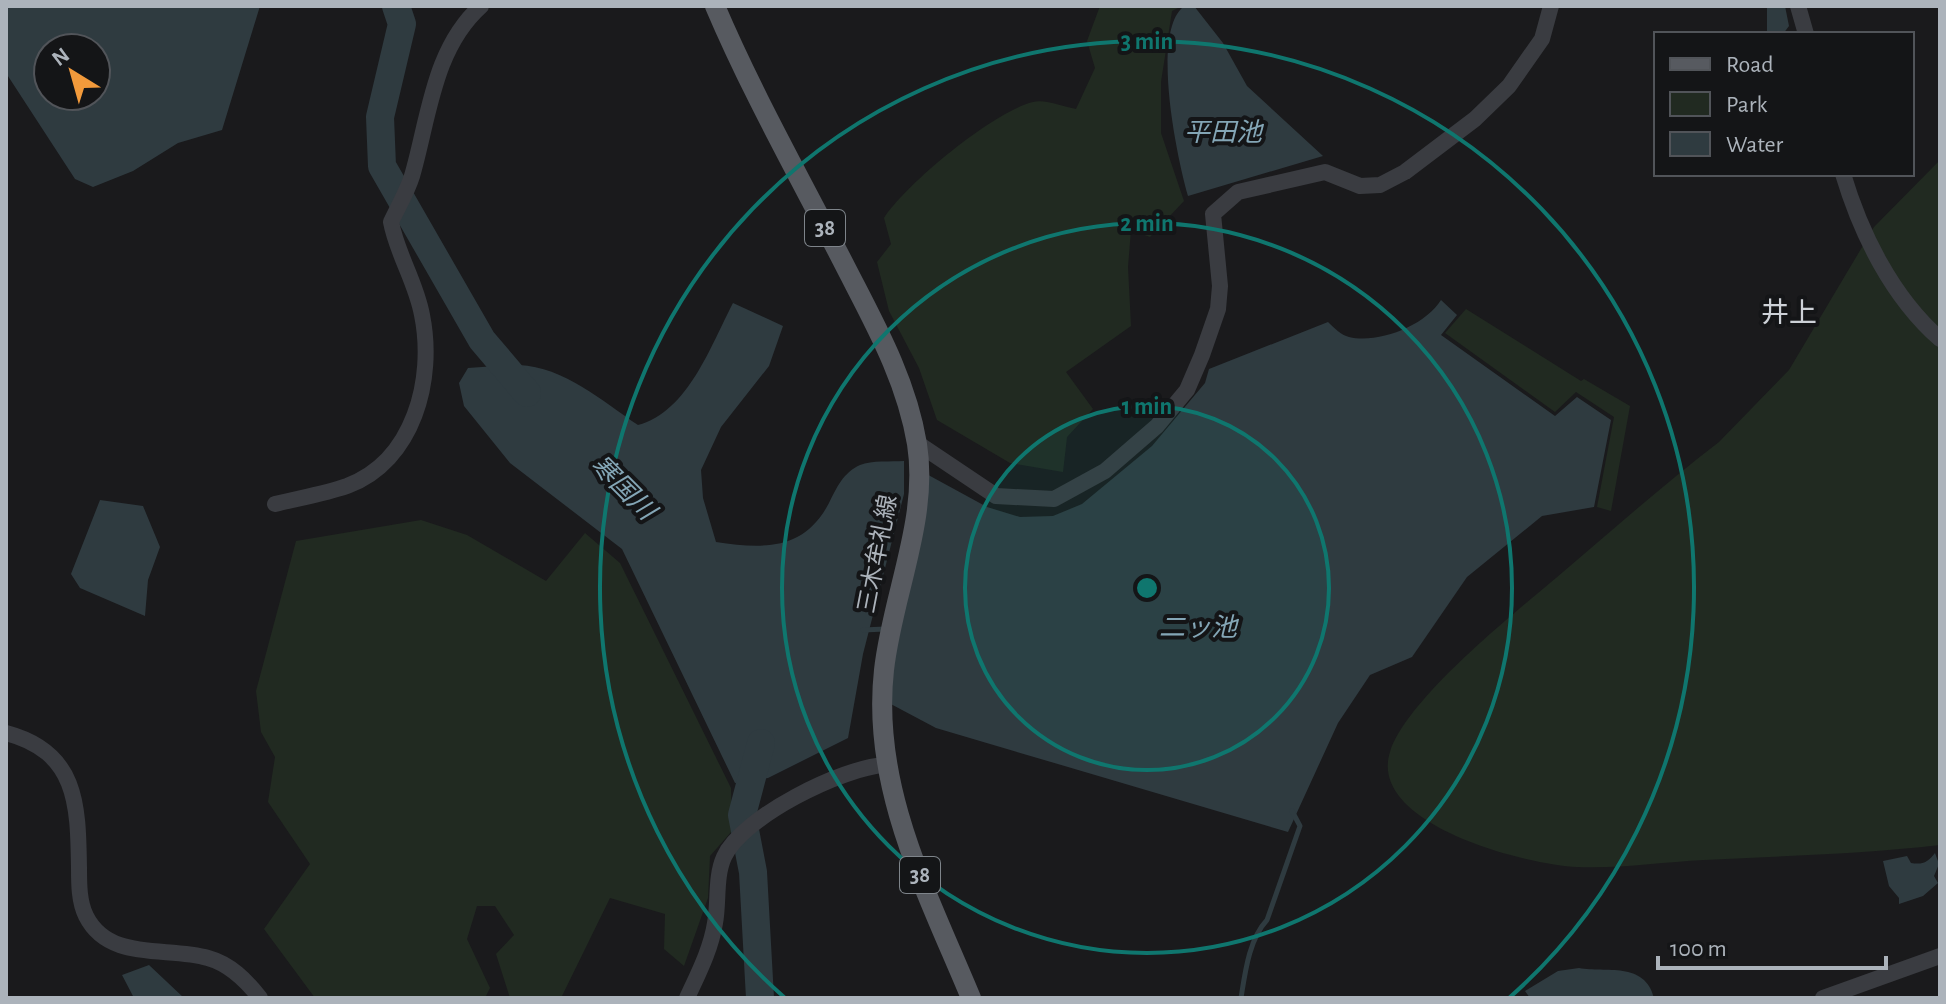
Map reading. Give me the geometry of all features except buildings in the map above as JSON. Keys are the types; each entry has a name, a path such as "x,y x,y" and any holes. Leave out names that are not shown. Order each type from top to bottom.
{"main road":[{"name":"三木牟礼線","path":"720,10 894,362 917,449 916,514 884,672 880,721 884,756 910,849 971,998"}],"street":[{"path":"275,504 349,485 380,466 404,439 420,405 423,317 391,222 411,180 437,76 461,24 481,6"},
{"path":"917,449 996,496 1054,499 1105,471 1157,426 1187,390 1202,355 1218,309 1220,286 1213,214 1238,192 1325,172 1360,186 1380,185 1405,172 1475,119 1509,86 1542,39 1551,6"},
{"path":"1798,6 1805,32"},
{"path":"1844,176 1862,230 1872,248 1913,309 1940,339"},
{"path":"6,733 44,749 61,767 73,788 79,815 80,893 86,916 96,930 108,940 128,948 208,958 247,981 260,998"},
{"path":"687,998 715,926 719,869 734,841 821,784 884,756"},
{"path":"1823,998 1940,956"}],"green space":[{"path":"1100,6 1182,6 1172,11 1161,82 1161,133 1184,201 1150,237 1131,230 1128,267 1131,326 1066,372 1093,409 1067,437 1063,472 1010,463 937,420 919,368 889,311 877,262 891,244 884,218 895,203 974,134 1016,108 1033,102 1049,102 1076,109 1095,68 1087,41"},
{"path":"1940,160 1940,845 1852,853 1577,867 1490,849 1426,820 1403,800 1389,778 1390,752 1400,731 1417,708 1438,683 1489,635 1719,442 1789,370 1874,227"},
{"path":"1466,309 1581,381 1584,379 1630,406 1611,511 1597,507 1614,417 1576,392 1555,412 1445,333"},
{"path":"421,520 467,535 546,581 585,533 620,563 731,788 732,831 710,856 708,898 684,966 664,949 665,914 610,898 562,996 510,998 496,954 514,935 495,906 477,906 467,939 490,988 485,998 315,998 264,929 310,864 268,802 275,757 261,732 256,691 296,541"}],"water":[{"path":"6,6 260,6 222,130 178,143 133,171 93,187 75,179 6,73"},
{"name":"平田池","path":"1194,6 1223,43 1247,86 1323,156 1188,196 1173,127 1168,69 1174,21 1183,7"},
{"path":"1767,6 1785,6 1789,26 1784,32 1767,32"},
{"name":"二ッ池","path":"1441,300 1457,315 1441,335 1555,416 1577,397 1611,420 1594,507 1542,516 1467,577 1412,657 1370,675 1338,723 1288,832 936,728 887,702 921,471 987,507 1020,517 1053,516 1082,504 1152,446 1205,383 1209,369 1328,322 1349,337 1387,335 1424,318"},
{"path":"733,303 783,326 769,366 721,427 701,470 703,498 716,542 750,546 781,543 795,538 819,519 841,481 854,468 870,462 904,461 904,494 863,654 848,738 768,778 735,783 622,549 510,463 464,406 459,383 468,368 536,367 582,387 638,425 656,418 684,392"},
{"path":"100,500 143,506 160,547 148,580 145,616 80,588 71,574"},
{"path":"1935,853 1939,864 1934,876 1938,883 1923,896 1899,904 1899,898 1889,886 1883,861 1907,856 1911,863 1922,863"},
{"path":"149,965 184,998 134,998 122,975"},
{"path":"1579,968 1633,974 1649,986 1654,998 1530,998 1525,991 1558,971"}],"waterway":[{"name":"寒国川","path":"396,6 402,24 380,117 382,166 482,340 527,393"},
{"path":"863,630 885,629"},
{"name":"寒国川","path":"760,998 753,872 742,815 761,743"},
{"path":"1241,998 1252,946 1267,920 1300,826 1292,811"}],"district":[{"name":"井上","path":"1789,314"}]}
